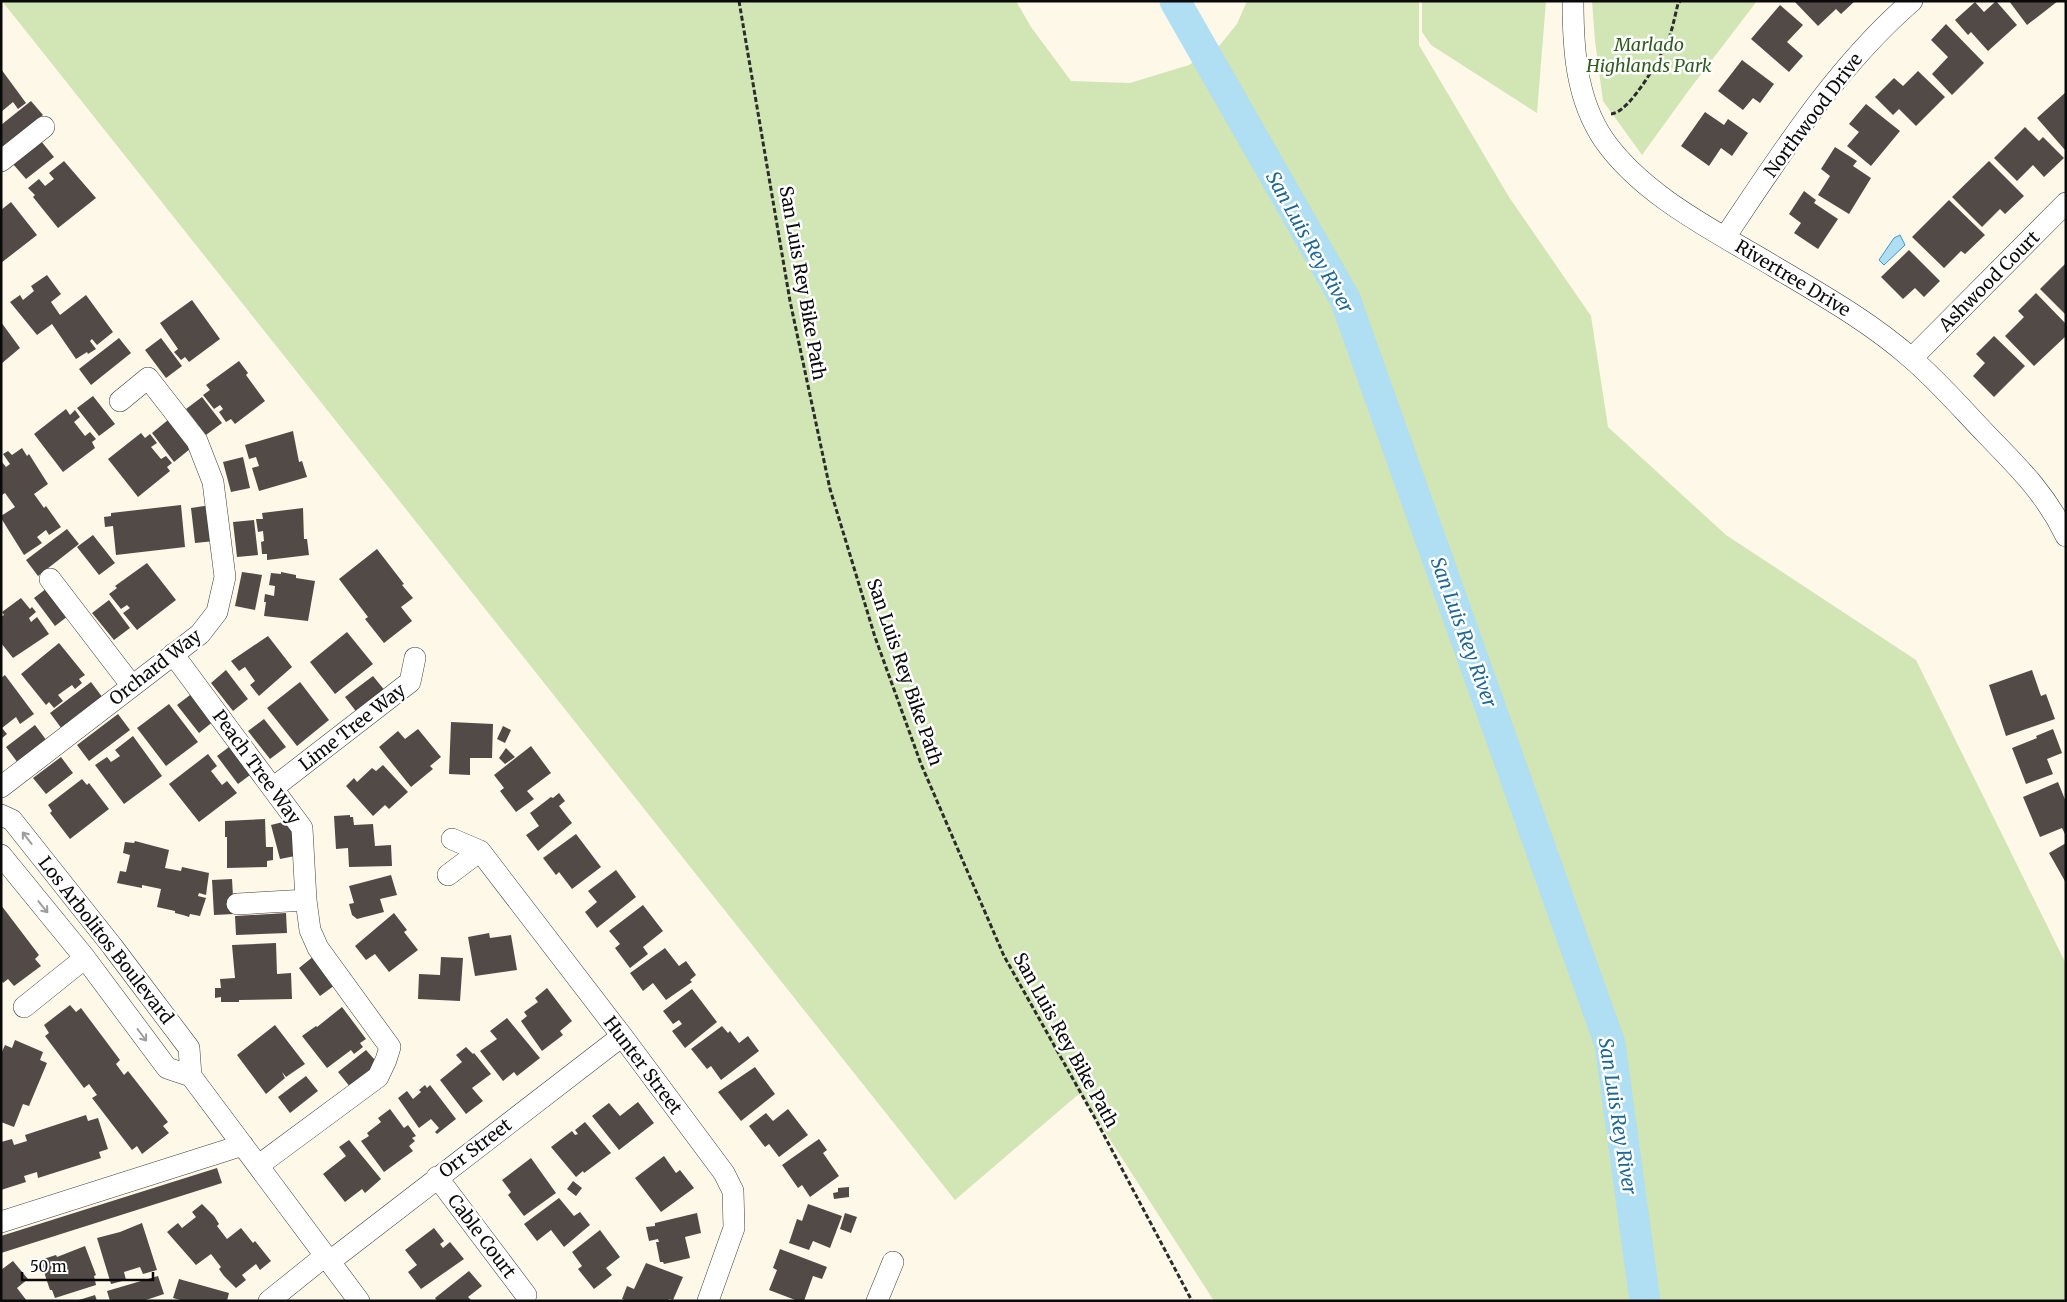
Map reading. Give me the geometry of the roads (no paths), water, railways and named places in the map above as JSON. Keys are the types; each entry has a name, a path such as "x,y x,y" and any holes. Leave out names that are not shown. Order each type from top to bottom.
{"street":[{"name":"Rivertree Drive","path":"1573,1 1573,44 1579,81 1590,115 1604,140 1633,174 1658,194 1876,330 1912,358 2032,482 2055,513 2066,536"},
{"name":"Northwood Drive","path":"1725,237 1796,132 1837,77 1892,19 1912,1"},
{"path":"1,161 44,127"},
{"name":"Ashwood Court","path":"1912,358 2066,203"},
{"name":"Orchard Way","path":"1,787 200,634 217,612 225,576 213,482 197,441 148,378 120,401"},
{"path":"50,579 132,686"},
{"name":"Peach Tree Way","path":"173,654 302,828 306,900 310,930 318,948 390,1046 378,1077 259,1165"},
{"name":"Lime Tree Way","path":"273,788 410,682 415,658"},
{"name":"Los Arbolitos Boulevard","path":"1,814 12,820 112,946 189,1048 191,1076 167,1068 85,958 1,855"},
{"name":"Hunter Street","path":"452,839 480,851 724,1173 733,1191 734,1228 708,1301"},
{"path":"448,875 480,851"},
{"path":"237,904 306,900"},
{"path":"24,1007 85,958"},
{"name":"Orr Street","path":"269,1301 437,1177 622,1036"},
{"path":"191,1076 359,1301"},
{"path":"1,1222 243,1144"},
{"name":"Cable Court","path":"437,1177 526,1295"},
{"path":"877,1301 893,1262"}],"water":[{"path":"1900,235 1905,245 1884,265 1879,260 1894,238"}],"waterway":[{"name":"San Luis Rey River","path":"1175,1 1345,299 1610,1044 1645,1301"}],"park label":[{"name":"Marlado Highlands Park","path":"1649,54"}]}
